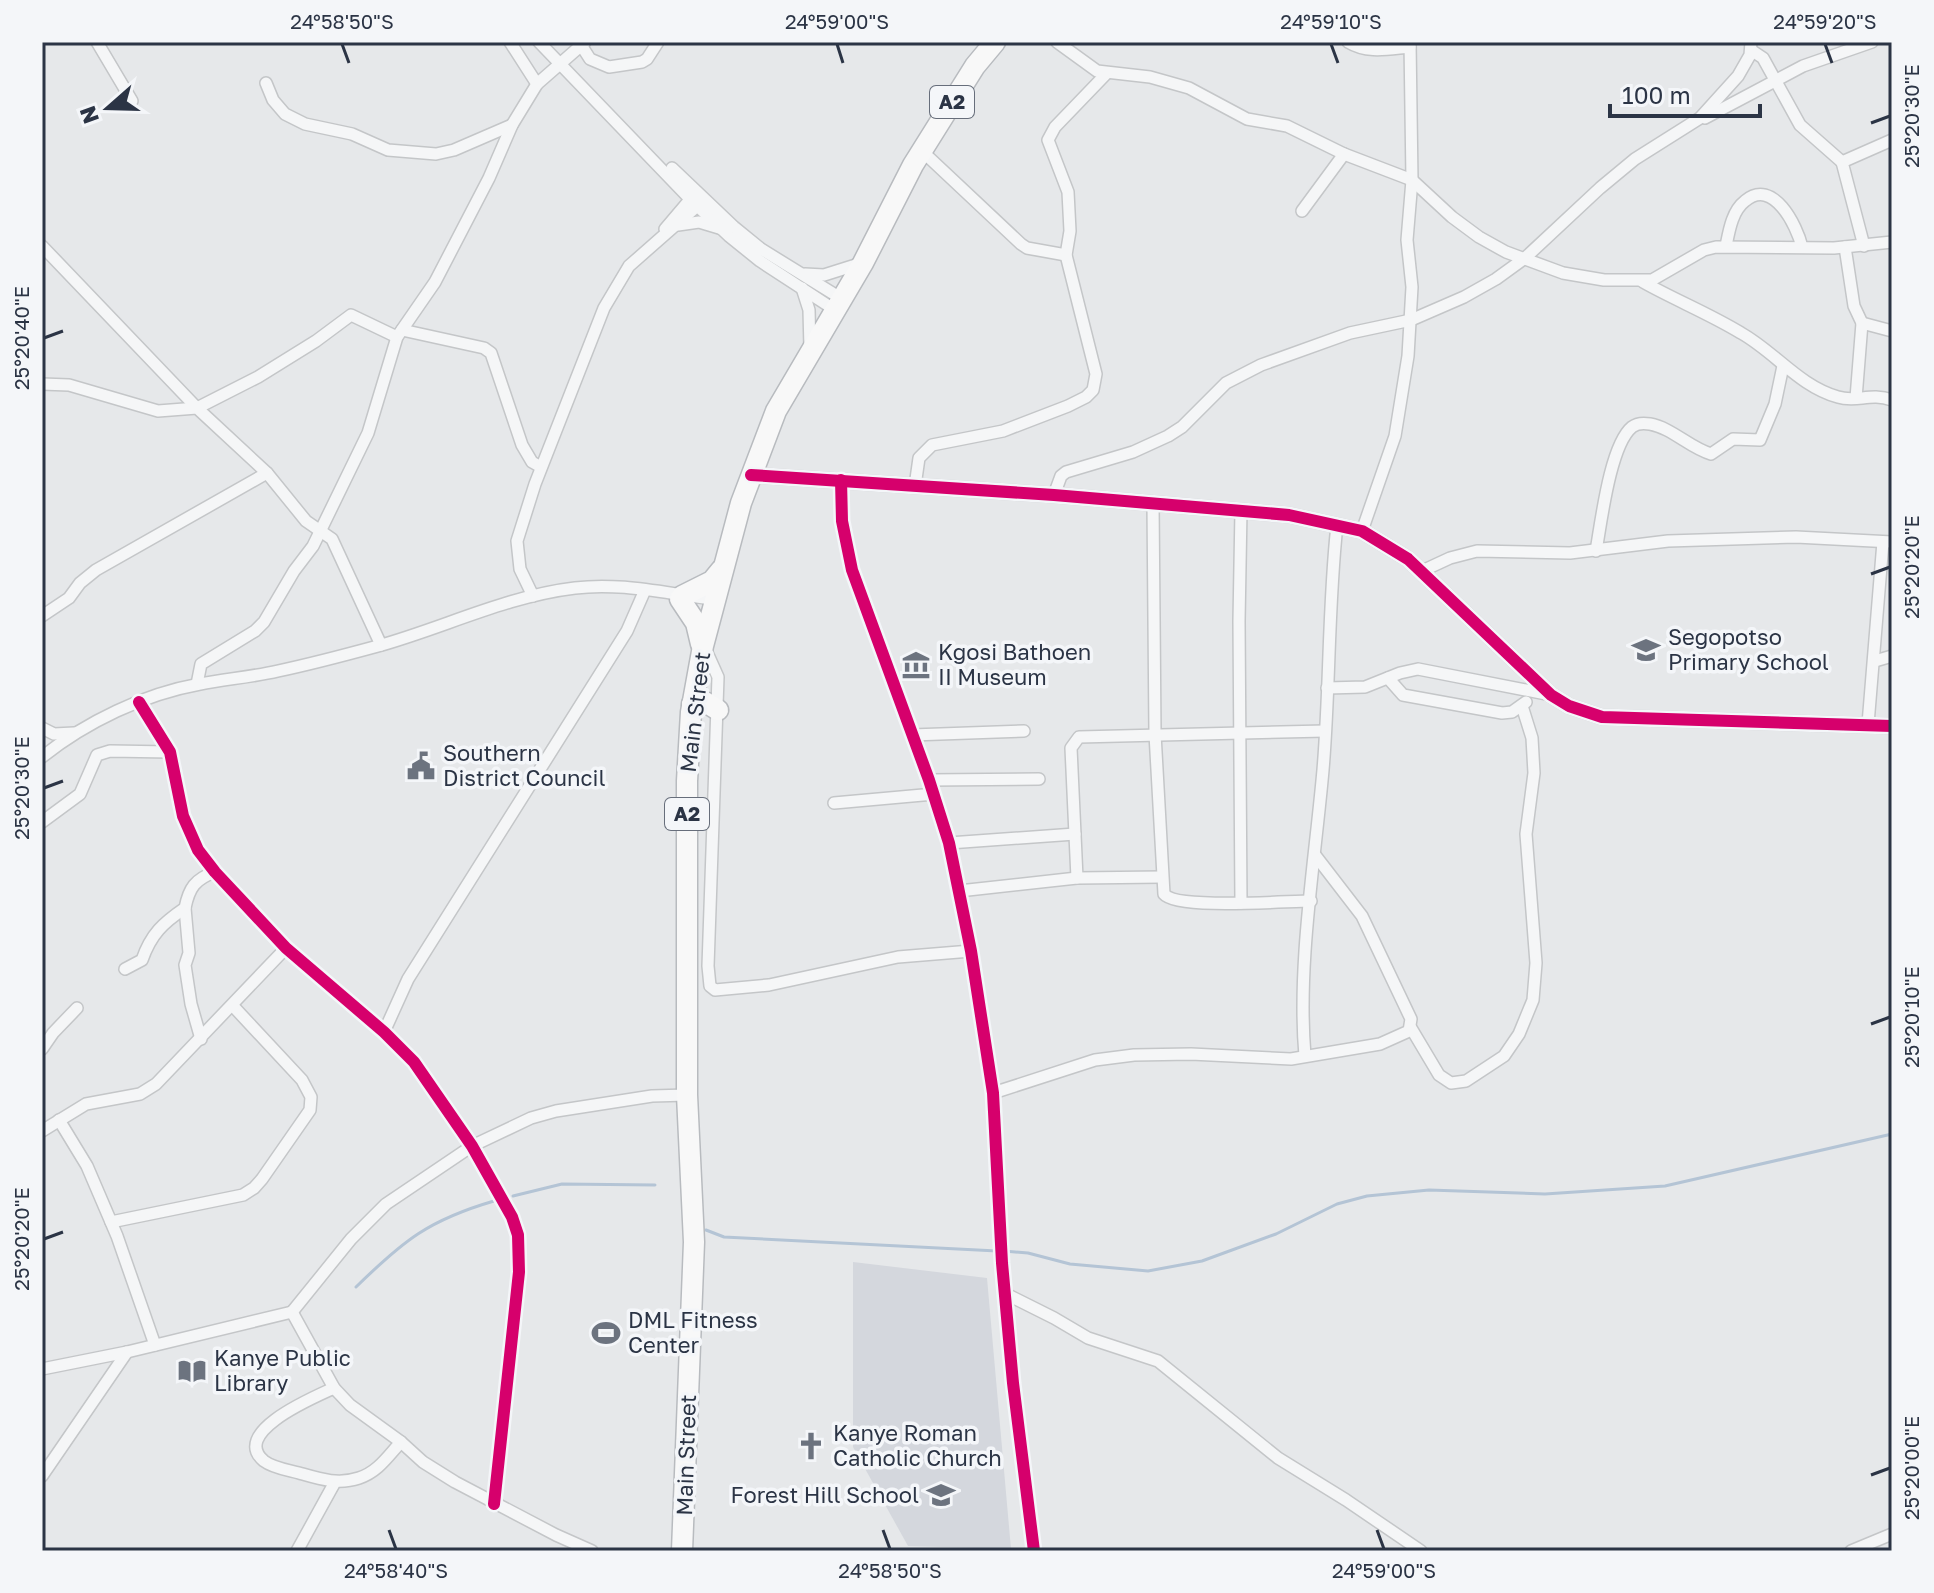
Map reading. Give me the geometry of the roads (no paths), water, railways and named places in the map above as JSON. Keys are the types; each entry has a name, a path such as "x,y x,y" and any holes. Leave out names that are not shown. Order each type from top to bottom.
{"highway":[{"name":"Main Street","path":"682,1551 694,1242 687,1095 687,781 692,704 702,651 722,569 751,475 776,411 863,263 922,151 975,66 995,42"},
{"path":"702,651 697,628 679,597 712,581 722,569"},
{"path":"692,704 705,702 718,710"}],"street":[{"path":"97,42 132,101"},
{"path":"510,42 537,84"},
{"path":"539,42 666,172 761,249 801,273 838,304"},
{"path":"197,684 201,664 255,631 264,622 320,532 368,433 400,334 435,282 489,178 512,125 537,84 583,44 590,59 609,67 642,62 658,42"},
{"path":"1057,42 1089,67 1107,73 1150,77 1189,88 1247,119 1287,126 1344,154 1412,180 1479,237 1506,252 1576,275 1642,281 1662,276 1709,248 1726,246 1845,247 1892,242"},
{"path":"1348,42 1359,49 1371,51 1410,45 1412,180 1407,240 1412,287 1411,320 1403,398 1395,436 1362,531"},
{"path":"1054,495 1061,476 1066,472 1133,452 1168,436 1182,427 1226,383 1251,370 1292,352 1350,333 1411,320 1480,289 1525,258 1635,159 1693,123 1803,66 1872,42"},
{"path":"1693,123 1738,76 1751,46 1763,58 1800,125 1842,162 1864,246"},
{"path":"915,486 919,458 932,445 1003,431 1068,406 1093,390 1096,374 1066,255 1069,202 1065,181 1050,147 1049,134 1107,73"},
{"path":"266,83 273,100 285,114 305,124 352,134 388,150 436,154 454,150 512,125"},
{"path":"589,93 655,151 723,230 760,261 802,288 838,304"},
{"path":"1842,162 1892,140"},
{"path":"922,151 1021,244 1027,248 1066,255"},
{"path":"1302,211 1344,154"},
{"path":"666,172 677,193 677,220"},
{"path":"1726,246 1735,213 1744,201 1762,195 1772,198 1792,221 1802,247"},
{"path":"533,596 520,569 516,551 525,513 611,292 629,266 697,199"},
{"path":"677,220 699,222 723,230"},
{"path":"42,246 197,408 267,473 295,509 334,543 381,645"},
{"path":"1845,247 1854,306 1862,323 1856,398"},
{"path":"801,273 824,275 863,263"},
{"path":"1642,281 1740,332 1783,366 1821,390 1839,398 1875,395 1892,400"},
{"path":"802,288 809,310 810,349"},
{"path":"42,384 69,385 158,411 197,408 258,377 351,315 400,334 484,348 491,353 522,445 532,462 541,467"},
{"path":"1862,323 1892,331"},
{"path":"1596,551 1610,474 1632,427 1639,423 1657,426 1711,454 1733,439 1760,440 1775,404 1783,366"},
{"path":"42,616 69,598 80,583 96,570 267,473"},
{"path":"751,475 1241,510 1289,515 1337,525 1362,531 1408,559 1551,695 1569,706 1602,717 1892,726"},
{"path":"841,480 842,521 852,570 934,794 949,843 971,951 993,1093 1002,1263 1034,1551"},
{"path":"1153,503 1155,734 1164,894 1172,901 1311,901"},
{"path":"1241,510 1241,903"},
{"path":"1305,1056 1304,998 1337,525"},
{"path":"1422,571 1450,558 1477,551 1570,553 1668,541 1796,537 1888,542 1868,724"},
{"path":"42,757 78,733 139,702 197,684 275,672 381,645 533,596 590,586 613,586 712,605"},
{"path":"384,1032 408,979 627,631 645,590"},
{"path":"702,651 713,661 718,677 708,966 710,986 715,990 769,985 874,961 971,951"},
{"path":"1875,661 1892,656"},
{"path":"1327,688 1365,687 1418,669 1551,695"},
{"path":"1388,678 1403,695 1502,713 1522,706 1534,692"},
{"path":"139,702 170,752 177,795 189,832 215,872 286,948 384,1032 414,1062 472,1146 512,1217 518,1235 519,1272 494,1504"},
{"path":"1315,855 1362,916 1411,1019 1411,1028 1439,1075 1451,1083 1466,1081 1504,1056 1519,1034 1533,1000 1536,963 1526,834 1534,773 1532,738 1522,706"},
{"path":"42,728 54,734 78,733"},
{"path":"912,735 1024,731"},
{"path":"1077,878 1072,744 1084,736 1325,731"},
{"path":"42,822 80,794 97,755 110,751 170,752"},
{"path":"929,780 1039,779"},
{"path":"834,803 934,794"},
{"path":"949,843 1075,834"},
{"path":"201,1039 185,965 189,953 185,908 189,890 199,877 215,872"},
{"path":"959,891 1077,878 1162,877"},
{"path":"125,969 142,960 148,941 185,908"},
{"path":"42,1131 86,1104 140,1094 156,1084 286,948"},
{"path":"111,1222 243,1195 262,1179 310,1110 311,1097 302,1080 233,1006"},
{"path":"42,1049 77,1008"},
{"path":"993,1093 1095,1060 1134,1055 1191,1054 1283,1059 1380,1044 1401,1036 1411,1028"},
{"path":"42,1369 292,1312 351,1239 386,1204 472,1146 531,1118 556,1111 652,1096 687,1095"},
{"path":"59,1120 87,1166 111,1222 155,1345"},
{"path":"1006,1294 1088,1338 1158,1361 1278,1458 1421,1551"},
{"path":"292,1312 334,1388 350,1405 423,1462 494,1504 592,1551"},
{"path":"42,1476 127,1352"},
{"path":"334,1388 283,1412 263,1432 257,1443 258,1453 264,1460 276,1467 335,1482 361,1477 377,1469 401,1442"},
{"path":"297,1551 335,1482"},
{"path":"1851,1551 1892,1534"}],"waterway":[{"path":"1004,1251 1028,1253 1070,1264 1148,1271 1202,1261 1276,1234 1337,1204 1367,1196 1429,1190 1545,1194 1665,1186 1892,1134"},
{"path":"513,1196 562,1184 655,1185"},
{"path":"356,1287 389,1256 434,1224 494,1201"},
{"path":"706,1230 724,1237 997,1251"}],"place":[{"name":"Segopotso Primary School","path":"1646,650"},
{"name":"Kgosi Bathoen II Museum","path":"916,665"},
{"name":"Southern District Council","path":"421,766"},
{"name":"DML Fitness Center","path":"606,1333"},
{"name":"Kanye Public Library","path":"192,1371"},
{"name":"Kanye Roman Catholic Church","path":"811,1446"},
{"name":"Forest Hill School","path":"941,1495"}]}
